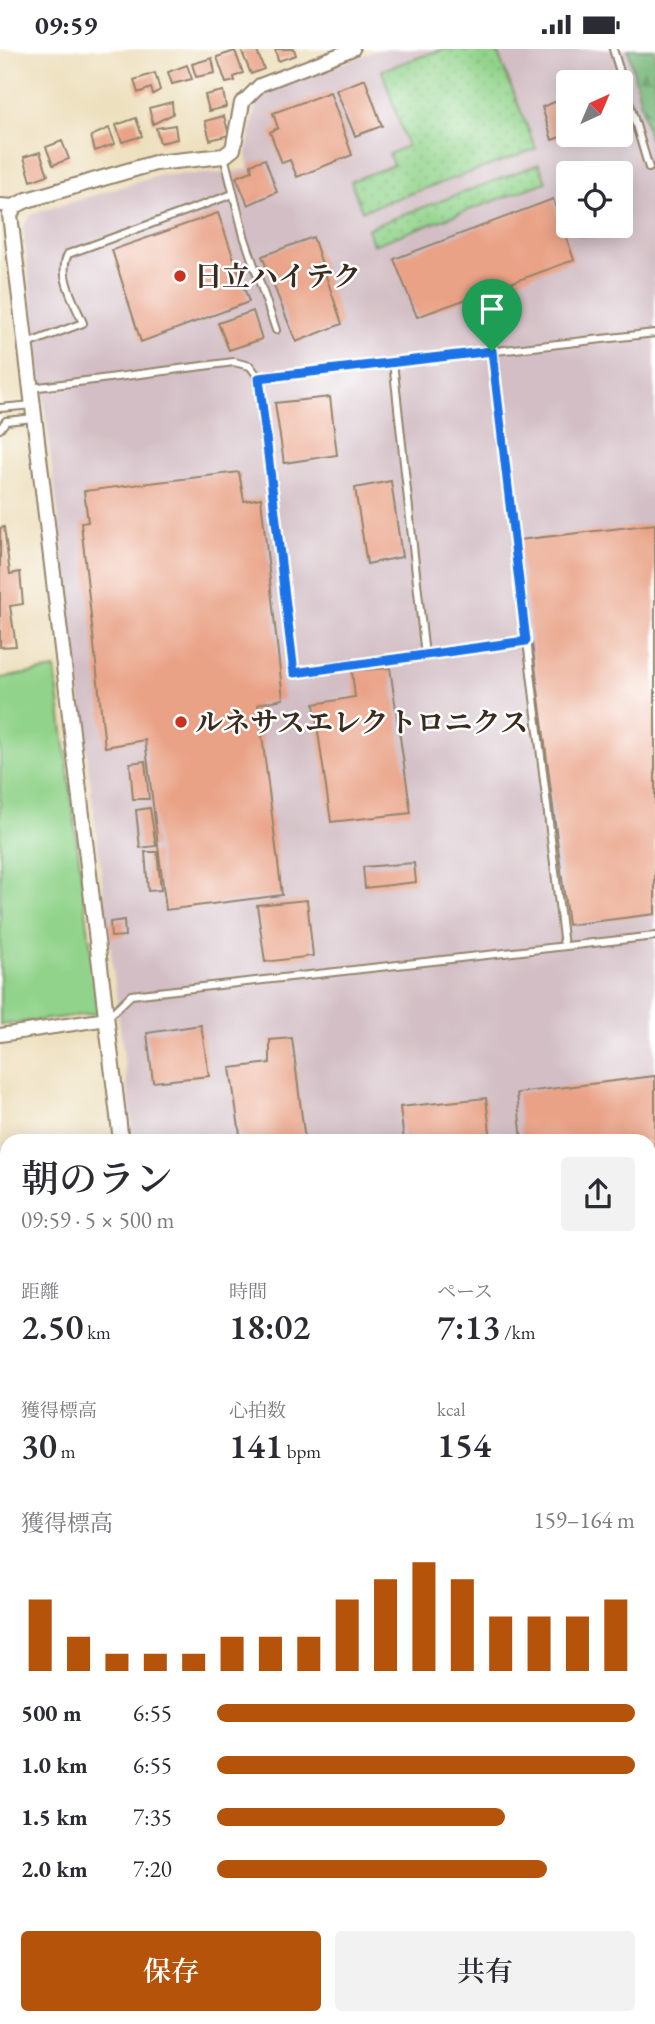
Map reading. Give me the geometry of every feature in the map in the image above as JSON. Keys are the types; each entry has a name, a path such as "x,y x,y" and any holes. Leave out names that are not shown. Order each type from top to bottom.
{"street":[{"path":"0,205 15,206 155,163 224,156 233,149 242,103 260,85 354,49"},
{"path":"15,206 10,215 12,239 120,1134"},
{"path":"0,1035 107,1019"}],"lane":[{"path":"613,49 649,168"},
{"path":"224,156 233,194 276,330"},
{"path":"25,345 83,323 65,276 63,264 68,254 233,194"},
{"path":"259,378 655,333"},
{"path":"492,351 564,946"},
{"path":"31,388 234,362 250,366 259,378 294,673 526,641"},
{"path":"393,362 425,656"},
{"path":"0,408 33,411"},
{"path":"0,429 6,421 33,411"},
{"path":"107,1019 131,995 655,936"}],"shaded area":[{"path":"380,49 655,49 655,1134 133,1134 23,227 32,214 161,175 227,173 248,169 247,153 256,103 271,91"}],"green space":[{"path":"443,49 496,49 536,149 362,211 351,181 393,165 389,154 407,146 382,70"},
{"path":"628,49 655,49 655,164 634,70"},
{"path":"539,164 546,182 373,245 368,228"},
{"path":"55,669 99,1013 0,1025 0,678"}],"building":[{"path":"256,49 264,69 251,74 241,50"},
{"path":"275,49 294,49 296,55 278,61"},
{"path":"235,51 243,73 234,77 235,81 226,83 217,57"},
{"path":"212,58 215,73 196,77 192,64"},
{"path":"187,65 192,79 172,84 168,72"},
{"path":"155,73 160,90 153,94 151,88 138,93 134,80"},
{"path":"365,79 382,126 355,136 336,90"},
{"path":"223,91 226,107 209,111 205,95"},
{"path":"330,92 352,155 297,177 290,160 282,163 270,132 278,128 273,113"},
{"path":"556,101 556,139 552,140 542,107"},
{"path":"172,102 173,114 153,124 149,108"},
{"path":"224,116 229,135 210,140 205,121"},
{"path":"136,118 142,136 122,142 116,125"},
{"path":"175,125 177,139 160,143 156,128"},
{"path":"109,128 115,144 95,151 91,136"},
{"path":"62,141 69,159 53,165 46,147"},
{"path":"40,152 48,175 31,181 24,157"},
{"path":"265,159 277,192 248,205 236,177 252,171 251,164"},
{"path":"553,199 556,208 556,238 566,238 574,260 417,317 394,259"},
{"name":"日立ハイテク","path":"218,213 249,302 141,342 112,250"},
{"path":"313,237 342,324 296,342 262,256"},
{"path":"253,311 262,339 229,350 218,323"},
{"path":"330,397 337,455 284,463 275,403"},
{"name":"ルネサスエレクトロニクス","path":"239,472 244,501 261,498 283,699 258,704 282,895 166,910 145,740 105,747 81,523 88,522 84,491"},
{"path":"391,481 402,557 367,564 355,488"},
{"name":"ルネサスエレクトロニクス","path":"655,524 655,914 568,925 519,540"},
{"path":"4,527 10,574 20,572 23,604 10,606 16,646 0,647 0,528"},
{"path":"390,668 411,813 331,822 314,704 355,697 352,671"},
{"path":"145,761 149,799 133,799 130,763"},
{"path":"150,808 156,846 140,848 136,810"},
{"path":"145,852 157,852 161,890 148,891"},
{"path":"414,863 416,882 365,888 363,867"},
{"path":"307,900 313,956 265,962 257,905"},
{"path":"124,920 125,936 111,937 110,922"},
{"path":"201,1025 209,1076 153,1082 147,1033"},
{"path":"292,1038 304,1134 240,1134 230,1068 270,1063 270,1040"},
{"path":"655,1076 655,1134 521,1134 517,1093"},
{"path":"486,1098 490,1134 403,1134 400,1107"}],"place":[{"name":"日立ハイテク","path":"180,276"},
{"name":"ルネサスエレクトロニクス","path":"181,722"}],"route":[{"path":"492,351 526,641 294,673 259,378 492,351"}]}
